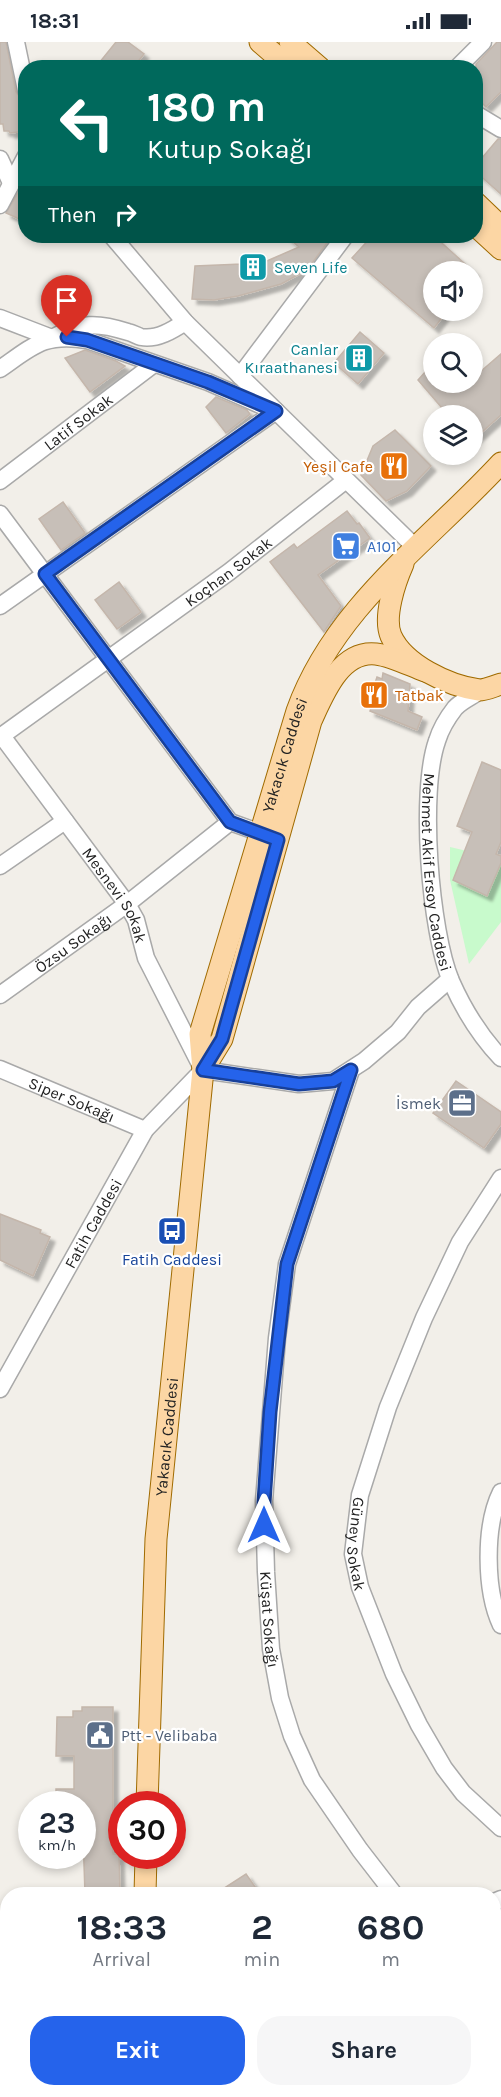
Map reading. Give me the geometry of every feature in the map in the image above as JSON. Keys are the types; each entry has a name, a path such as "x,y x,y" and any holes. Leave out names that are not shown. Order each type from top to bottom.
{"main road":[{"path":"260,42 281,60"},
{"path":"290,42 311,60"},
{"path":"483,210 501,227"},
{"path":"483,232 501,249"},
{"name":"Yakacık Caddesi","path":"472,495 501,463"},
{"name":"Yakacık Caddesi","path":"269,836 297,711 318,667 364,600 472,495 501,471"},
{"path":"412,552 393,591 389,618 391,635 403,652 425,671"},
{"name":"Yakacık Caddesi","path":"147,1791 156,1539 203,1070 200,1034 311,721 338,671 363,654 374,654 448,681 491,687"},
{"path":"145,1887 146,1869"}],"street":[{"path":"16,42 20,60"},
{"path":"465,60 483,42"},
{"path":"483,118 501,129"},
{"path":"0,159 11,183"},
{"path":"0,205 18,170"},
{"path":"118,243 185,322 346,480 412,552"},
{"path":"240,376 340,243"},
{"path":"0,318 52,338 67,337 87,340 208,382 276,411"},
{"path":"0,369 37,343 84,324 99,324 141,337 168,333 185,322"},
{"path":"130,332 149,362"},
{"name":"Latif Sokak","path":"0,481 149,362"},
{"path":"0,606 276,411"},
{"name":"Koçhan Sokak","path":"1,736 237,565 346,480"},
{"path":"0,514 230,822 269,836"},
{"name":"Mehmet Akif Ersoy Caddesi","path":"491,687 455,707 437,739 431,765 429,850 437,928 450,979 466,1011 501,1058"},
{"name":"Mesnevi Sokak","path":"1,736 127,904 136,920 146,958 203,1070"},
{"path":"0,866 65,821"},
{"name":"Özsu Sokağı","path":"0,995 127,904 230,822"},
{"path":"203,1070 299,1084 333,1081 364,1062 398,1032 418,1007 450,979"},
{"name":"Siper Sokağı","path":"0,1069 145,1130"},
{"name":"Fatih Caddesi","path":"0,1389 145,1130 203,1070"},
{"name":"Küşat Sokağı","path":"351,1070 287,1264 275,1359 265,1490 266,1572 271,1649 280,1698 292,1736 312,1780 389,1887"},
{"name":"Güney Sokak","path":"501,1178 460,1242 424,1318 388,1407 360,1496 353,1554 364,1596 394,1674 419,1725 444,1768 463,1793 501,1828"},
{"path":"501,1492 494,1507 489,1555 489,1586 495,1613 501,1625"}],"green space":[{"path":"450,847 501,859 501,922 469,964 450,880"}],"building":[{"path":"0,42 6,42 18,95 18,132 4,131 3,124 0,124"},
{"path":"116,42 128,42 144,54 139,60 101,60"},
{"path":"497,42 501,42 501,92 486,107 483,104 483,60 480,60"},
{"path":"498,139 501,139 501,194 483,178 483,157"},
{"path":"18,193 18,218 6,213"},
{"name":"Seven Life","path":"294,243 327,243 307,270 281,284 238,296 214,300 192,299 195,266 242,264 255,259 260,264 299,247"},
{"path":"366,243 442,243 462,261 423,261 423,319 352,258"},
{"path":"426,321 439,321 434,328"},
{"name":"Canlar Kıraathanesi","path":"360,332 384,353 358,384 334,363"},
{"path":"85,350 125,366 90,392 65,358"},
{"path":"501,354 501,415 483,431 483,405 439,405 429,393 483,393 483,369"},
{"path":"423,374 423,386 418,380"},
{"path":"216,397 247,410 250,414 226,433 206,407"},
{"path":"395,430 423,458 423,465 431,466 407,491 386,501 361,475 373,446"},
{"path":"63,502 85,533 61,550 39,519"},
{"path":"347,511 370,538 318,575 341,606 324,632 270,562 294,544 297,548"},
{"path":"119,582 141,612 117,629 95,600"},
{"path":"383,673 410,684 408,711 422,717 417,730 370,711 372,705 368,704 377,677 382,679"},
{"path":"482,762 501,770 501,842 496,854 501,856 501,863 487,896 453,880 472,832 457,826"},
{"path":"456,1081 501,1112 501,1124 484,1148 433,1113"},
{"path":"0,1214 41,1230 40,1233 50,1237 33,1276 0,1260"},
{"path":"82,1707 113,1707 113,1791 108,1791 108,1869 119,1869 120,1887 85,1887 84,1869 96,1869 96,1791 56,1791 56,1789 74,1789 74,1756 56,1756 57,1717 73,1717 73,1711 82,1711"},
{"path":"246,1874 255,1887 226,1887"}],"place":[{"name":"Seven Life","path":"253,267"},
{"name":"Canlar Kıraathanesi","path":"359,358"},
{"name":"Yeşil Cafe","path":"394,466"},
{"name":"A101","path":"346,546"},
{"name":"Tatbak","path":"374,695"},
{"name":"İsmek","path":"462,1103"},
{"name":"Fati̇h Caddesi̇","path":"172,1231"},
{"name":"Ptt - Velibaba","path":"100,1735"}],"route":[{"path":"67,337 87,340 208,382 276,411 45,574 230,822 278,840 222,1039 203,1070 299,1084 333,1081 351,1070 287,1264 270,1412 264,1525"}]}
